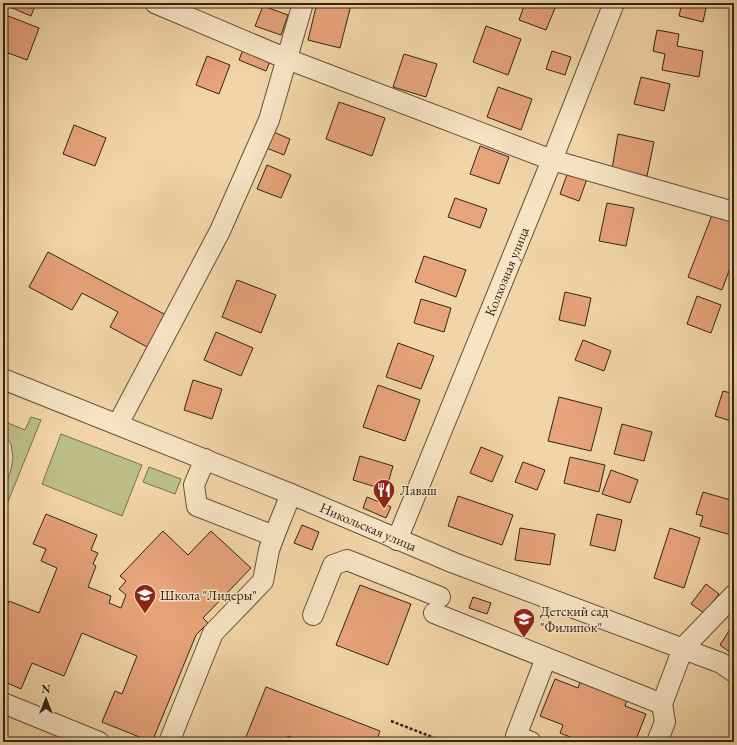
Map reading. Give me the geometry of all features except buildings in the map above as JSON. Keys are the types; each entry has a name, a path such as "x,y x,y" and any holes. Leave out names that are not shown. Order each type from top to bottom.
{"street":[{"path":"155,3 287,59 552,160 734,212"},
{"path":"118,424 220,231 269,120 302,3"},
{"name":"Колхозная улица","path":"397,540 552,160 614,3"},
{"name":"Никольская улица","path":"3,379 291,494 454,563 721,663 734,672"},
{"path":"205,459 194,485 197,506 274,536"},
{"path":"169,742 213,633 263,581 269,550 291,494"},
{"path":"313,615 333,566 347,560 546,658 662,704"},
{"path":"657,742 665,722 662,704 683,648 734,595"},
{"path":"531,742 516,736 546,658"},
{"path":"3,703 99,742"}],"path":[{"path":"391,721 445,742"}],"green space":[{"path":"31,417 41,420 3,514 3,491 11,470 13,457 11,444 3,433 3,421 25,430"},
{"path":"61,434 142,465 122,516 42,484"},
{"path":"149,467 181,479 175,494 143,482"}],"place":[{"name":"Лаваш","path":"384,510"},
{"name":"Школа \"Лидеры\"","path":"145,614"},
{"name":"Детский сад \"Филипок\"","path":"524,638"}]}
